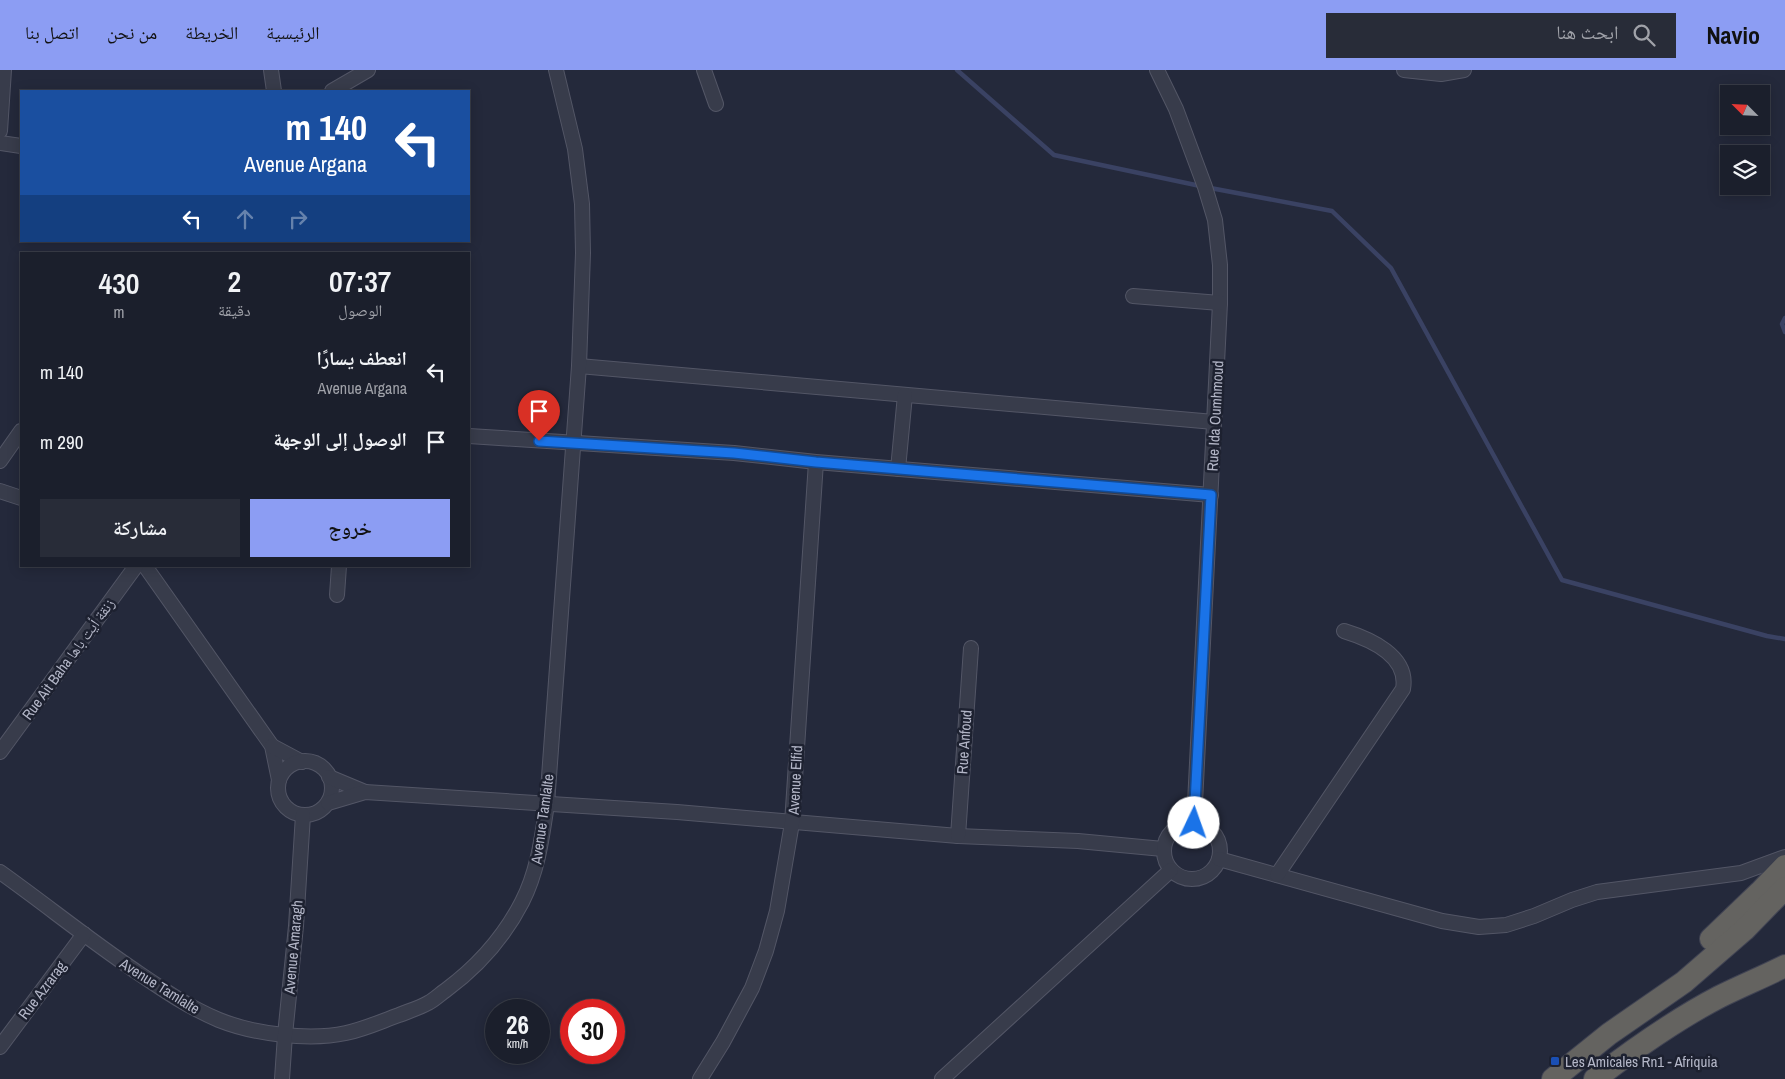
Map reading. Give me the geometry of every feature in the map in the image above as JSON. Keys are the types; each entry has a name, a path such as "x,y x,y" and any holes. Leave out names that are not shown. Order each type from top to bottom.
{"highway":[{"path":"1684,982 1703,947 1785,866"},
{"path":"1552,1079 1609,1034 1684,982 1744,930 1785,888"},
{"path":"1595,1079 1657,1034 1687,1015 1750,982 1784,968"}],"street":[{"path":"0,131 4,70"},
{"path":"271,70 274,90"},
{"path":"334,90 368,70"},
{"name":"Avenue Tamlalte","path":"0,872 84,934 186,1005 221,1021 254,1030 285,1035 313,1036 344,1033 371,1026 428,1003 477,964 509,924 522,902 532,879 540,850 547,804 578,366 584,253 582,204 575,149 556,70"},
{"path":"704,70 716,104"},
{"name":"Rue Ida Oumhmoud","path":"1157,70 1176,109 1205,187 1215,220 1220,265 1220,303 1194,823"},
{"path":"1404,70 1442,74 1464,70"},
{"path":"0,143 20,146"},
{"path":"1133,296 1220,303"},
{"path":"578,366 1214,422"},
{"path":"898,469 905,395"},
{"path":"0,461 20,432"},
{"path":"470,436 734,453 816,462 1211,495"},
{"name":"Avenue Elfid","path":"700,1079 752,988 766,950 777,911 792,822 816,462"},
{"path":"0,491 20,498"},
{"name":"Rue Ait Baha زنقة أيت باها","path":"0,752 135,567"},
{"path":"146,567 272,746 279,780 278,790 280,799 286,807 294,813 303,815 317,812 328,803 365,792"},
{"path":"337,595 339,567"},
{"path":"1277,875 1403,689 1404,675 1395,660 1370,641 1344,631"},
{"name":"Rue Anfoud","path":"958,836 971,648"},
{"path":"272,746 302,762"},
{"path":"279,780 284,771 292,765 302,762 318,765 329,777 332,786 328,803"},
{"path":"329,777 365,792 677,812 958,836 1078,841 1164,849"},
{"name":"Avenue Amaragh","path":"282,1079 296,926 303,815"},
{"path":"1185,823 1194,823 1204,825 1212,831 1218,840 1220,849 1219,859 1207,875 1188,879 1178,876 1170,870 1166,864 1164,849 1170,833 1185,823"},
{"path":"1219,859 1442,921 1486,927 1519,922 1572,900 1597,892 1741,873 1785,857"},
{"path":"942,1079 1170,870"},
{"path":"1741,873 1754,883 1760,892"},
{"name":"Rue Azrarag","path":"0,1047 84,934"}],"waterway":[{"path":"957,70 1054,155 1205,187 1332,211 1391,268 1562,580 1767,636 1785,639"},
{"path":"1785,318 1782,324 1785,332"}],"place":[{"name":"Les Amicales Rn1 - Afriquia","path":"1555,1061"}],"route":[{"path":"539,441 734,453 816,462 1211,495 1194,823"}]}
